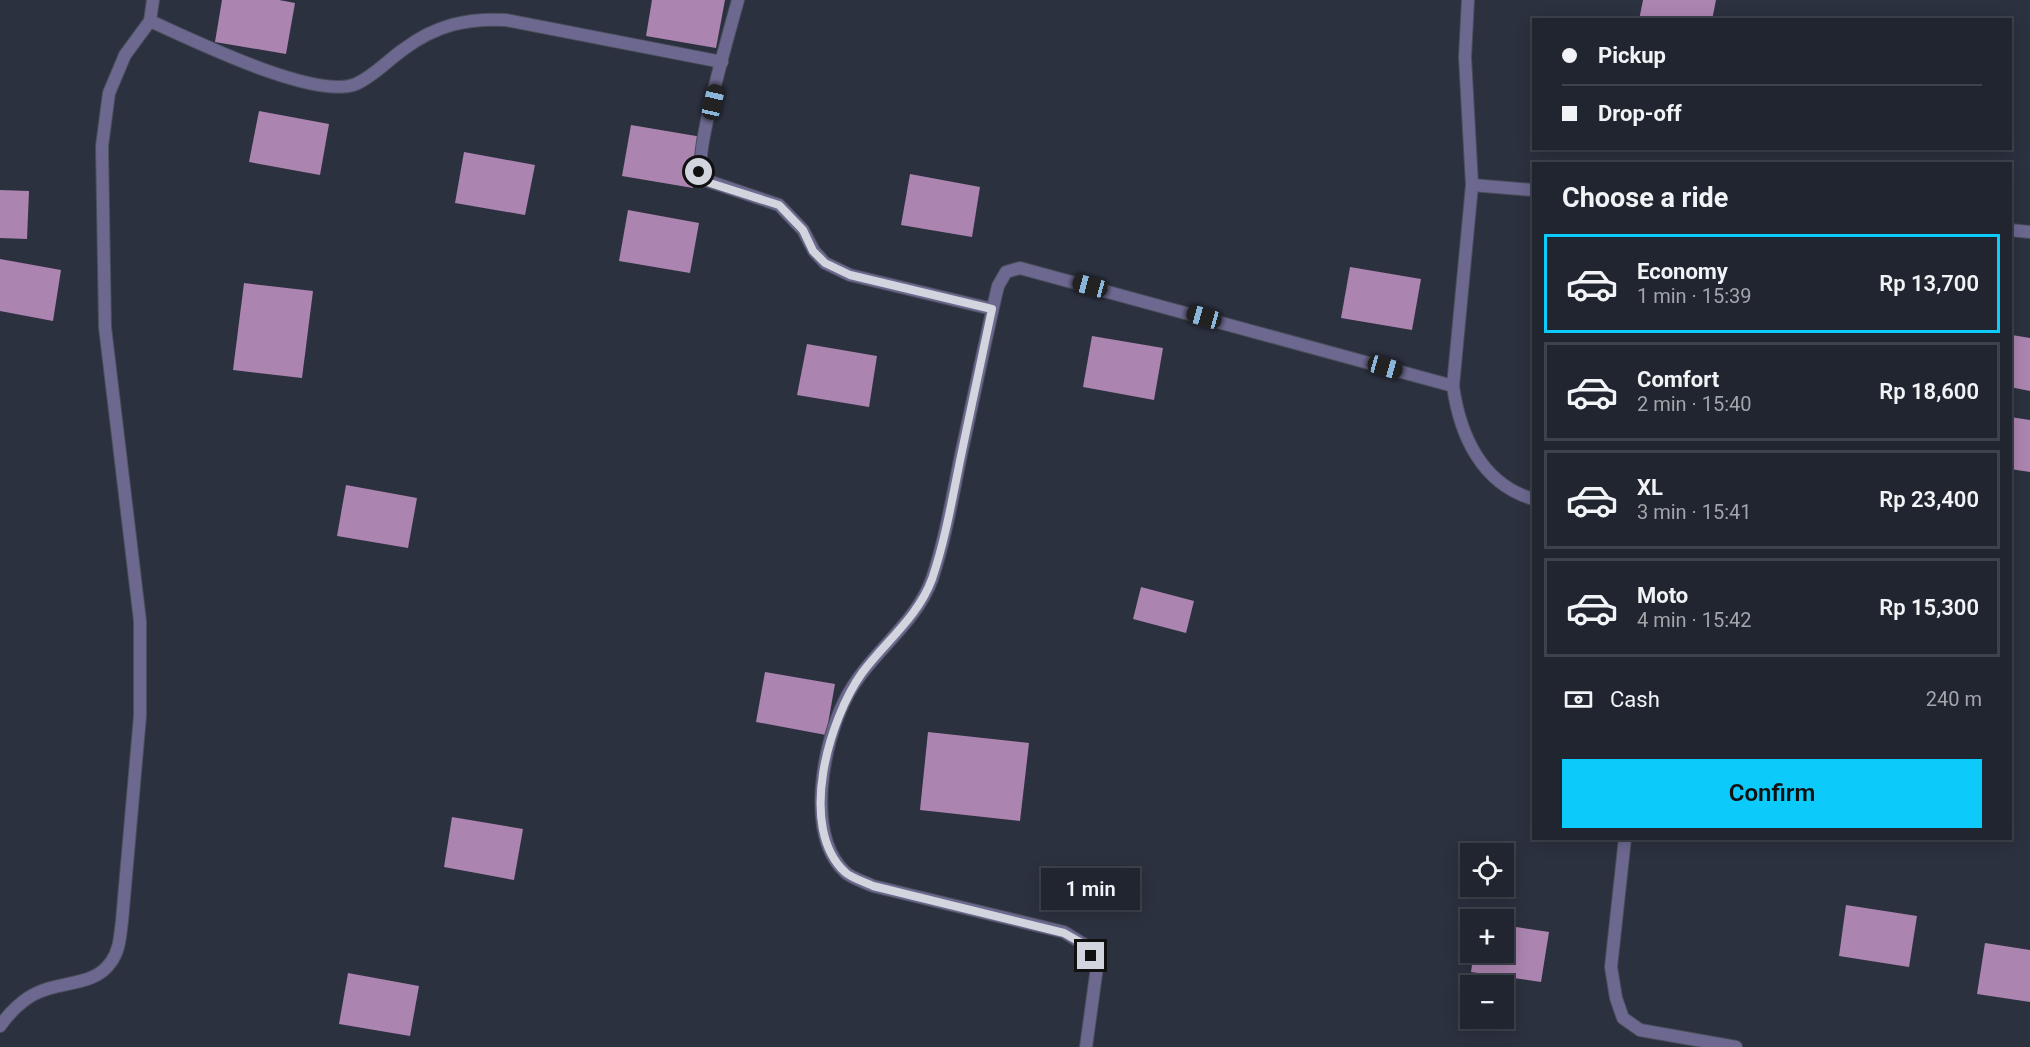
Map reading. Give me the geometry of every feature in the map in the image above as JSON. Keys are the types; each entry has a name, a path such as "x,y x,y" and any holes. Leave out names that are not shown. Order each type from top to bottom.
{"street":[{"path":"0,1026 20,1005 38,992 99,975 111,962 118,947 122,921 140,716 140,621 105,327 102,146 109,93 125,55 150,21 153,0"},
{"path":"738,0 700,163 699,172 702,179 779,205 803,230 813,251 825,263 850,275 992,309"},
{"path":"1468,0 1465,57 1472,185 1453,386 1457,417 1475,454 1491,478 1515,494 1532,499"},
{"path":"150,21 236,60 292,80 328,85 355,85 433,30 458,22 481,19 506,20 722,62"},
{"path":"1472,185 1532,190"},
{"path":"2012,230 2030,232"},
{"path":"1086,1047 1097,967 1085,945 1064,933 873,886 846,873 832,855 822,832 823,782 830,742 845,700 862,673 921,604 931,580 946,527 998,286 1006,272 1020,268 1453,386"},
{"path":"1625,840 1611,966 1616,998 1623,1018 1663,1042 1736,1047"}],"building":[{"path":"222,0 279,0 295,3 286,54 215,42"},
{"path":"652,0 725,0 716,48 646,36"},
{"path":"1643,0 1716,0 1712,18 1639,18"},
{"path":"259,111 329,124 320,175 249,162"},
{"path":"631,125 702,137 693,188 622,176"},
{"path":"464,152 535,165 525,215 455,203"},
{"path":"910,174 980,187 972,237 901,225"},
{"path":"0,190 29,191 27,239 0,238"},
{"path":"628,210 699,223 690,273 619,261"},
{"path":"0,259 61,270 53,321 0,311"},
{"path":"1350,267 1421,279 1412,330 1341,318"},
{"path":"244,283 313,291 302,378 233,370"},
{"path":"2012,335 2030,338 2030,391 2012,387"},
{"path":"1092,336 1163,348 1154,400 1083,387"},
{"path":"807,344 877,356 869,407 797,395"},
{"path":"2012,417 2030,420 2030,472 2012,469"},
{"path":"346,485 417,498 408,548 337,536"},
{"path":"1141,587 1194,601 1186,633 1133,619"},
{"path":"765,672 835,684 826,735 756,722"},
{"path":"928,732 1029,743 1020,821 920,810"},
{"path":"452,817 523,829 514,880 444,867"},
{"path":"1846,905 1917,916 1909,967 1839,956"},
{"path":"1514,927 1549,932 1541,982 1514,978 1514,975 1471,972 1472,963 1514,963"},
{"path":"1985,943 2030,950 2030,1002 1977,994"},
{"path":"348,973 419,986 410,1036 339,1024"}],"route":[{"path":"699,172 702,179 710,183 779,205 803,230 813,251 825,263 850,275 992,309 946,527 931,580 921,604 862,673 845,700 830,742 823,782 822,832 832,855 846,873 873,886 1064,933 1085,945 1091,956"}]}
